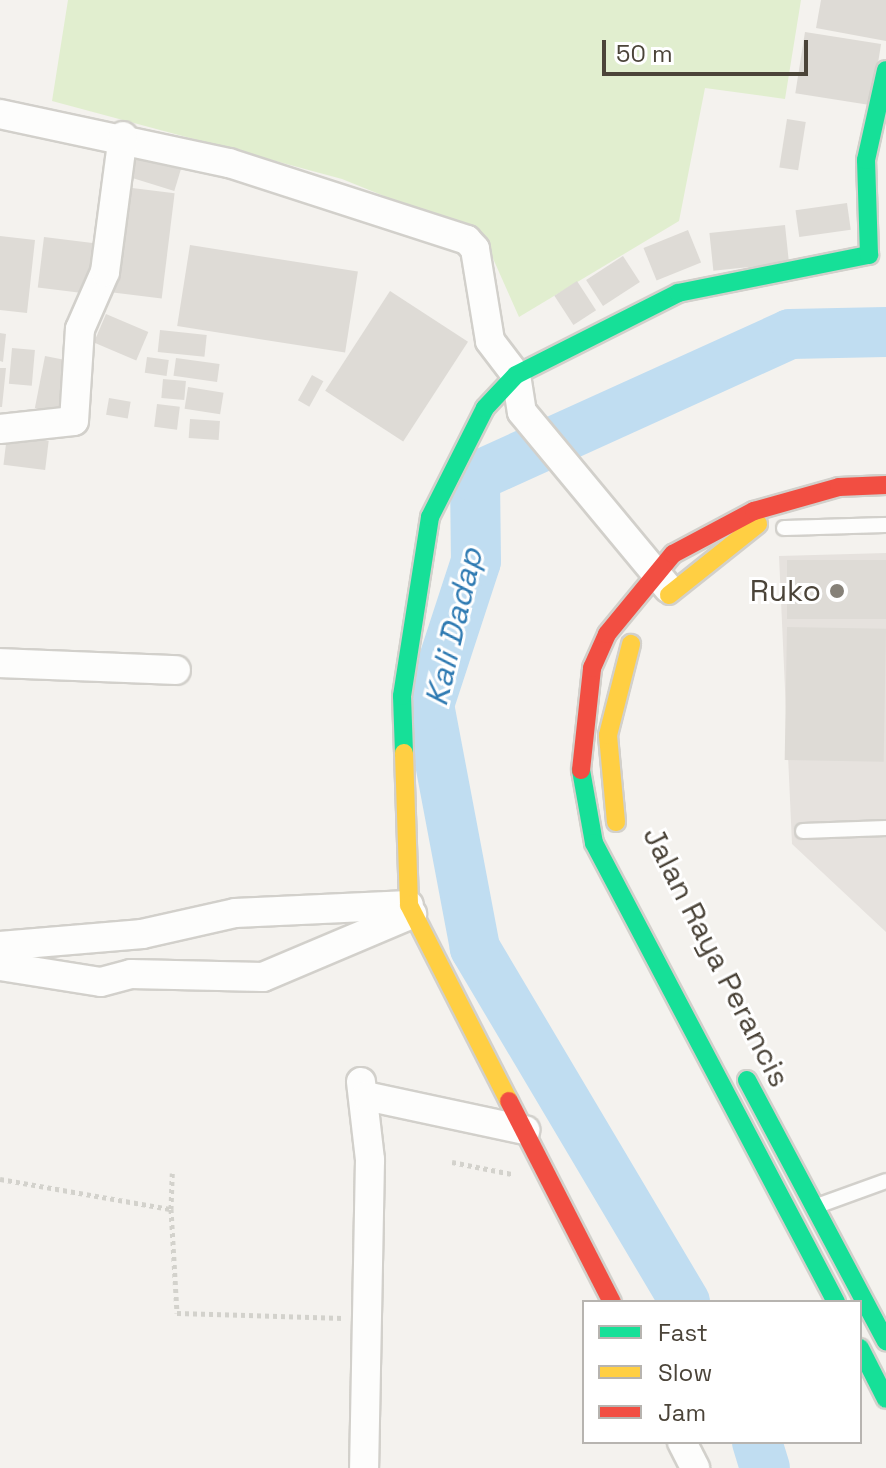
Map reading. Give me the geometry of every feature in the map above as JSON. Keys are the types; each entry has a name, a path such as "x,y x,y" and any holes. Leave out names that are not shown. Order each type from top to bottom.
{"street":[{"path":"611,1300 411,910 402,696 430,517 485,408 516,375 678,293 878,256 866,160 886,70"},
{"path":"0,114 123,136 457,234 475,249 490,341 516,375 522,412 599,512 657,599"},
{"path":"0,429 74,421 80,329 105,272 123,136"},
{"name":"Jalan Raya Perancis","path":"624,846 608,772 611,704 657,599 703,532 839,487 886,485"},
{"name":"Jalan Raya Perancis","path":"791,504 657,599 626,604 592,668 582,730 585,807 609,875 835,1300"},
{"path":"0,663 176,670"},
{"path":"0,946 142,934 235,913 411,910"},
{"path":"0,966 101,982 131,974 263,977 411,910"},
{"name":"Jalan Raya Perancis","path":"735,1057 886,1341"},
{"path":"364,1468 363,1089 525,1130"},
{"path":"862,1352 886,1399"},
{"path":"683,1444 695,1468"}],"lane":[{"path":"784,528 886,525"},
{"path":"803,831 886,828"},
{"path":"791,1217 886,1181"}],"path":[{"path":"452,1162 552,1182"},
{"path":"172,1173 177,1313 366,1318"},
{"path":"0,1179 171,1209"}],"shaded area":[{"path":"886,553 886,932 792,844 779,556"}],"green space":[{"path":"68,0 801,0 785,99 705,88 679,221 519,317 483,236 342,179 52,101"}],"building":[{"path":"821,0 886,0 886,41 816,28"},
{"path":"805,32 881,44 871,105 795,93"},
{"path":"787,119 806,122 798,170 779,167"},
{"path":"136,152 182,166 174,191 128,177"},
{"path":"124,187 175,193 162,298 111,292"},
{"path":"847,203 851,230 799,237 796,210"},
{"path":"785,225 789,263 713,271 709,233"},
{"path":"688,230 701,262 657,280 643,248"},
{"path":"0,236 35,240 27,313 0,310"},
{"path":"44,237 99,244 92,294 38,288"},
{"path":"190,245 358,272 345,353 177,326"},
{"path":"623,256 640,282 603,306 586,280"},
{"path":"577,281 596,310 573,325 554,296"},
{"path":"390,291 468,342 403,441 325,391"},
{"path":"106,314 148,332 136,361 94,343"},
{"path":"160,330 207,335 204,357 158,352"},
{"path":"0,333 6,334 3,362 0,361"},
{"path":"12,348 35,350 32,386 9,384"},
{"path":"45,356 75,362 65,414 35,408"},
{"path":"147,357 169,360 167,376 145,373"},
{"path":"176,358 220,364 217,382 173,376"},
{"path":"0,368 6,368 2,407 0,407"},
{"path":"312,375 323,381 309,407 298,400"},
{"path":"163,379 186,381 184,400 161,398"},
{"path":"188,387 224,393 220,414 185,409"},
{"path":"109,398 131,402 128,419 106,415"},
{"path":"157,404 180,407 177,430 154,427"},
{"path":"190,419 220,421 219,440 189,438"},
{"path":"7,436 49,441 45,470 3,465"},
{"name":"Ruko","path":"787,560 886,560 886,619 787,619"},
{"path":"787,627 886,629 884,762 785,760"}],"waterway":[{"name":"Kali Dadap","path":"684,1300 475,948 429,705 476,561 475,477 790,334 886,332"},
{"name":"Kali Dadap","path":"758,1444 765,1468"}],"traffic: fast":[{"path":"404,753 402,696 430,517 485,408 516,375 678,293 869,255 866,160 886,70"},
{"path":"581,770 594,843 835,1300"},
{"path":"747,1080 886,1341"},
{"path":"862,1352 886,1399"}],"traffic: slow":[{"path":"669,595 758,524"},
{"path":"616,822 608,735 631,644"},
{"path":"404,753 409,905 509,1101"}],"traffic: jam":[{"path":"581,770 592,668 607,634 673,554 754,511 839,487 886,485"},
{"path":"509,1101 611,1300"}],"place":[{"name":"Ruko","path":"837,591"}]}
